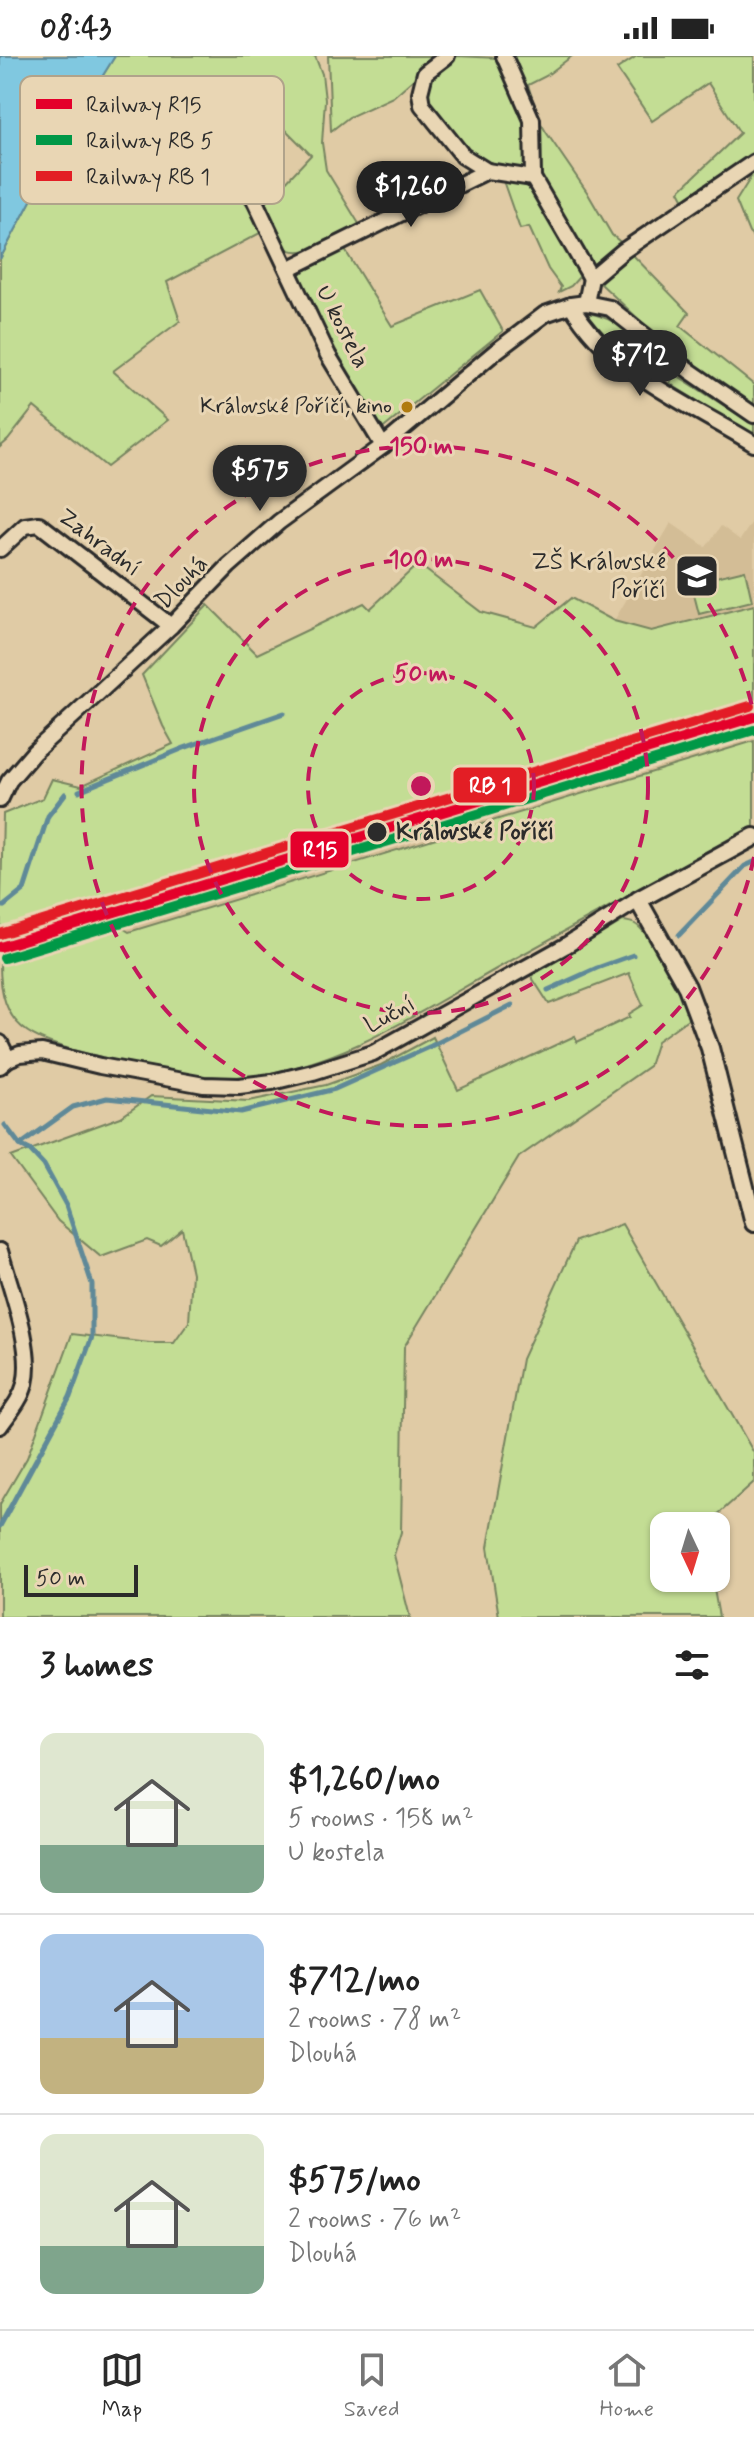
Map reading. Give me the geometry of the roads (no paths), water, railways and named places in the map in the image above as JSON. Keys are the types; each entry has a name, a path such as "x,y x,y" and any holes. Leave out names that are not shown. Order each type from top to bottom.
{"street":[{"path":"447,56 425,73 420,93 422,105 463,156 487,171 533,178"},
{"path":"504,56 532,120 533,178 591,278"},
{"path":"754,162 623,251 591,278 578,304 582,323 615,359 687,406 754,444"},
{"name":"U kostela","path":"288,269 487,171"},
{"name":"U kostela","path":"256,204 328,355 383,446"},
{"path":"578,304 602,304 618,312 690,371 754,415"},
{"name":"Dlouhá","path":"0,800 9,781 34,752 279,522 383,446 545,314 578,304"},
{"name":"Zahradní","path":"0,549 25,526 39,524 171,626"},
{"name":"Luční","path":"4,1062 32,1052 52,1053 100,1066 204,1085 239,1086 313,1072 373,1053 565,946 638,900 754,837"},
{"path":"638,900 687,987 710,1048 754,1223"},
{"path":"0,1043 4,1062"},
{"path":"0,1251 25,1342 26,1366 25,1383 18,1401 3,1419"}],"water":[{"path":"0,56 115,56 103,76 20,76 20,204 29,204 0,259"}],"waterway":[{"path":"79,791 184,748 284,713"},
{"path":"4,906 24,890 48,816 65,794"},
{"path":"679,935 745,866 754,862"},
{"path":"548,990 633,955"},
{"path":"20,1145 73,1107 107,1098 241,1112 335,1089 512,1005"},
{"path":"0,1526 70,1397 92,1337 92,1284 66,1205 44,1165 30,1150 20,1145 5,1125"}],"rail line":[{"name":"R15","path":"0,947 754,717"}],"place":[{"name":"Královské Poříčí, kino","path":"407,407"},
{"name":"ZŠ Královské Poříčí","path":"697,576"},
{"name":"Královské Poříčí","path":"377,832"}]}
